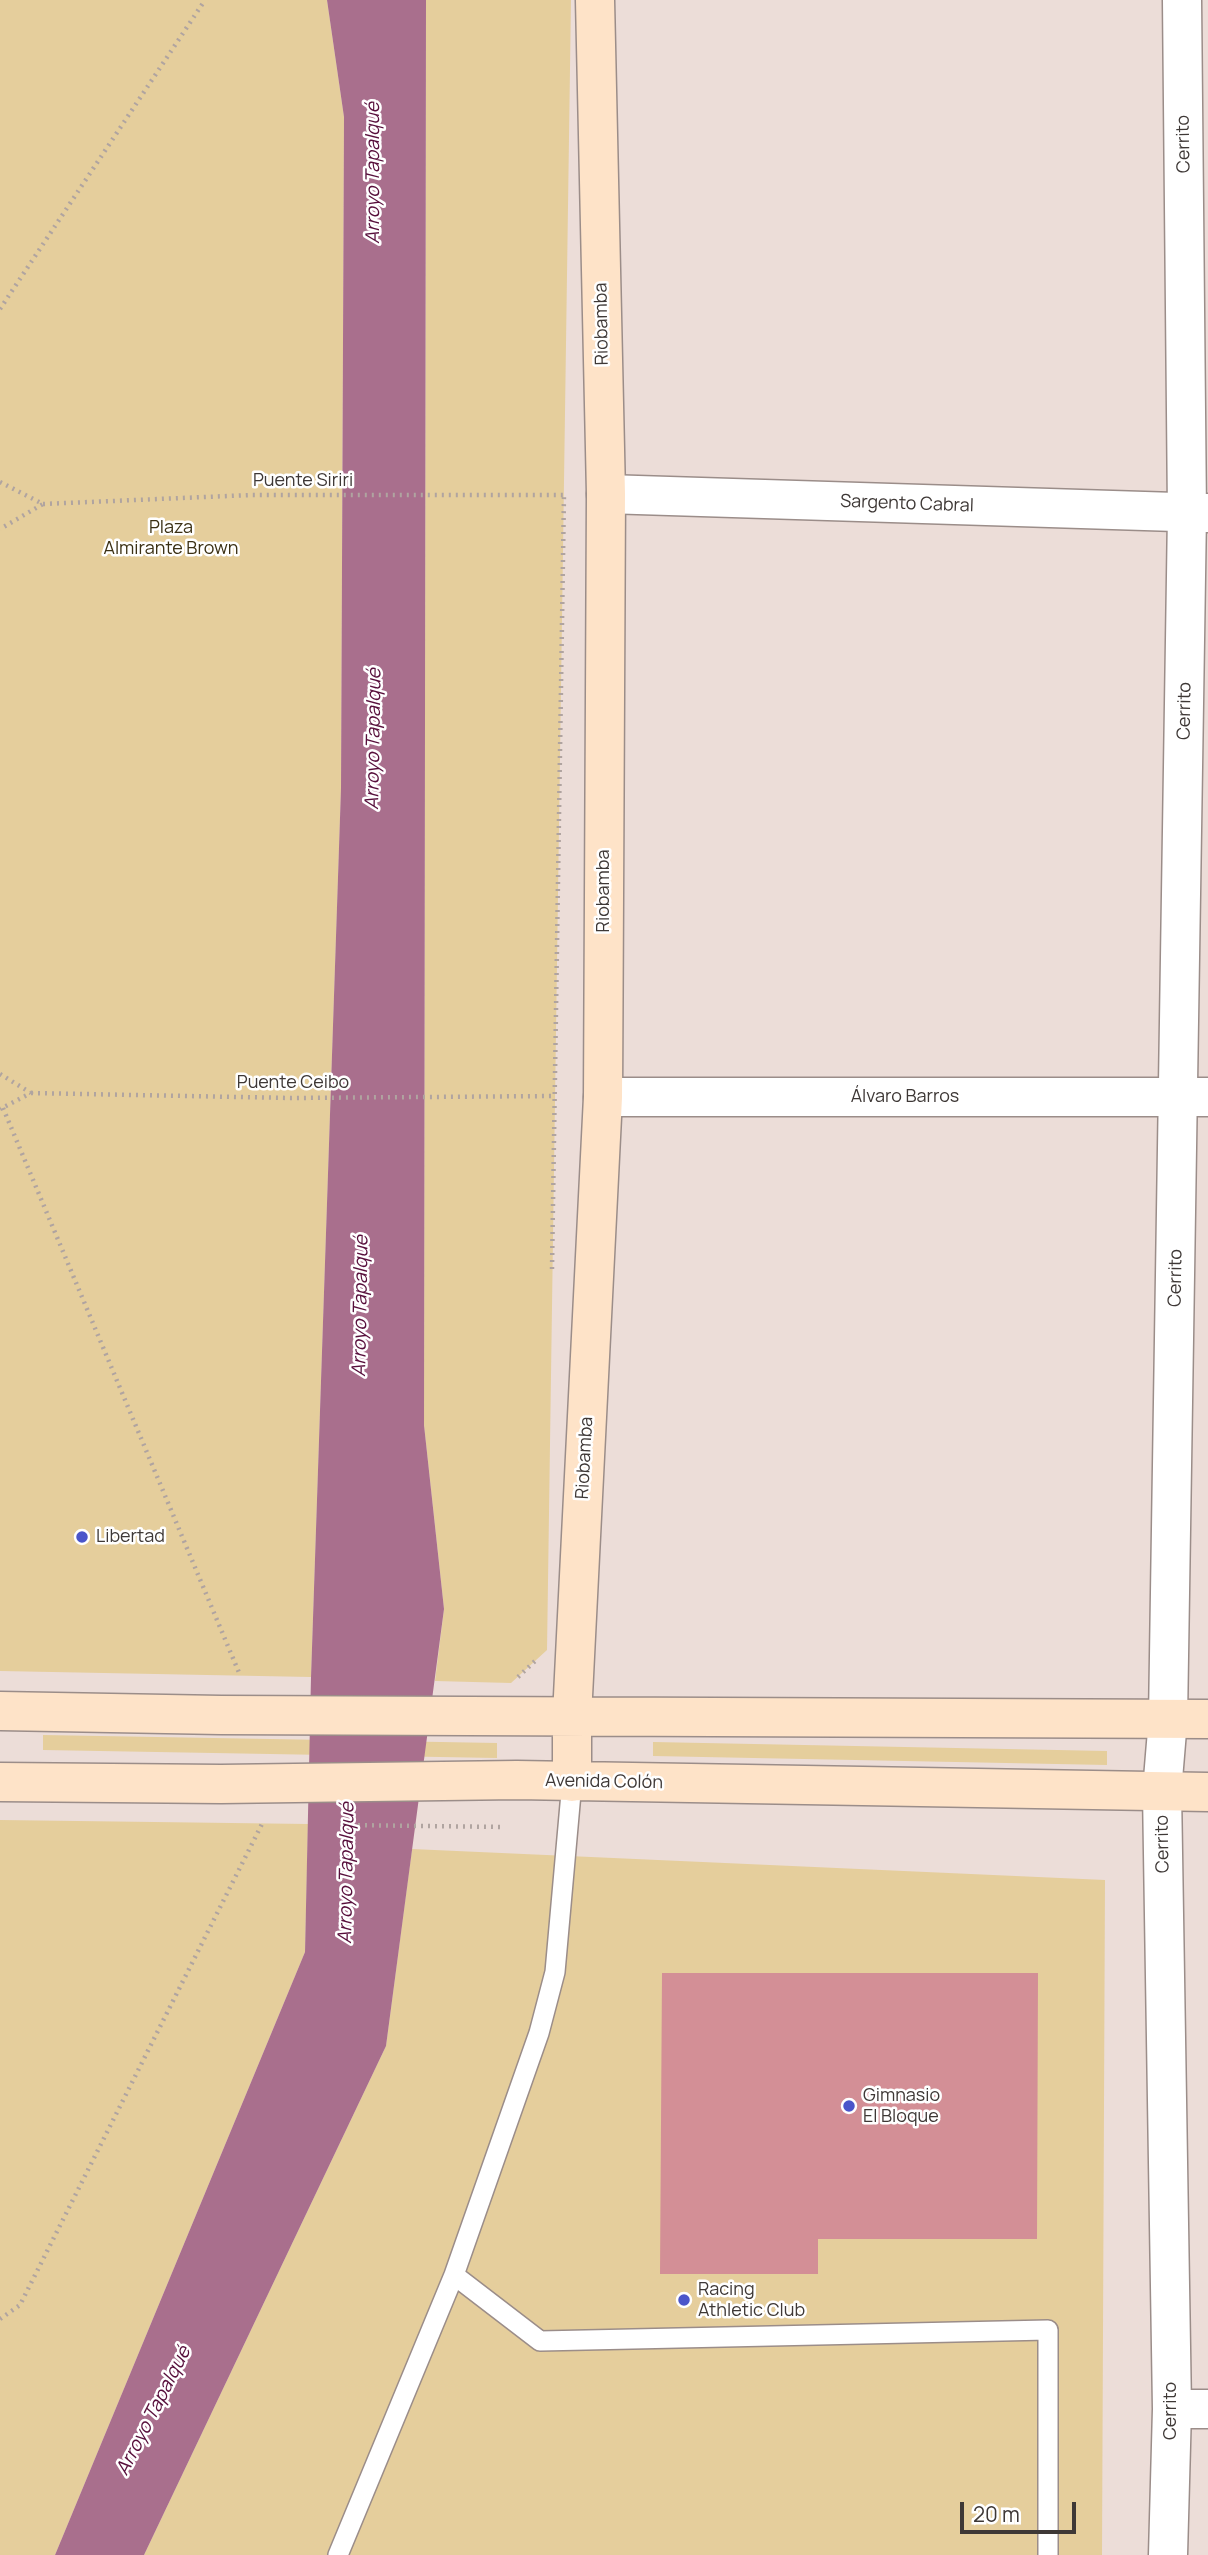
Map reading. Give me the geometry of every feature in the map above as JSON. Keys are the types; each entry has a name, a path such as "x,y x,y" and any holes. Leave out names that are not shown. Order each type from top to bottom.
{"main road":[{"name":"Riobamba","path":"572,1782 572,1716 603,1097 606,494 595,0"},
{"path":"0,1711 221,1715 511,1700 572,1716 1208,1719"},
{"name":"Avenida Colón","path":"0,1782 221,1784 506,1780 1208,1792"}],"street":[{"name":"Cerrito","path":"1168,2555 1190,2409 1162,1791 1168,1719 1194,1097 1198,513 1182,0"},
{"name":"Sargento Cabral","path":"606,494 1198,513"},
{"name":"Álvaro Barros","path":"603,1097 1194,1097"}],"lane":[{"path":"338,2555 454,2275 539,2034 555,1972 572,1782"},
{"path":"454,2275 540,2341 1048,2330 1048,2555"}],"path":[{"path":"0,309 205,0"},
{"path":"552,1278 564,481"},
{"path":"0,482 43,504"},
{"name":"Puente Siriri","path":"43,504 251,495 564,495"},
{"path":"0,529 43,504"},
{"path":"0,1074 31,1093"},
{"name":"Puente Ceibo","path":"2,1108 31,1093 291,1098 466,1095 555,1097"},
{"path":"2,1108 240,1675"},
{"path":"511,1700 538,1658"},
{"path":"0,2319 20,2305 262,1824"},
{"path":"336,1824 504,1827"}],"green space":[{"name":"Plaza Almirante Brown","path":"0,0 327,0 344,117 341,789 311,1677 0,1671"},
{"path":"426,0 571,0 547,1650 511,1683 435,1681 444,1609 424,1425"},
{"path":"43,1735 497,1743 497,1758 43,1750"},
{"path":"653,1742 1107,1751 1107,1765 653,1756"},
{"path":"0,1820 308,1824 305,1952 55,2555 0,2555"},
{"name":"Racing Athletic Club","path":"412,1849 1105,1880 1102,2555 144,2555 386,2046"}],"water":[{"name":"Arroyo Tapalqué","path":"327,0 426,0 424,1425 444,1609 386,2046 144,2555 55,2555 305,1952 311,1677 341,788 344,117"}],"building":[{"name":"Gimnasio El Bloque","path":"662,1973 1038,1973 1037,2239 818,2239 818,2274 660,2274"}],"place":[{"name":"Libertad","path":"82,1537"},
{"name":"Gimnasio El Bloque","path":"849,2106"},
{"name":"Racing Athletic Club","path":"684,2300"}]}
